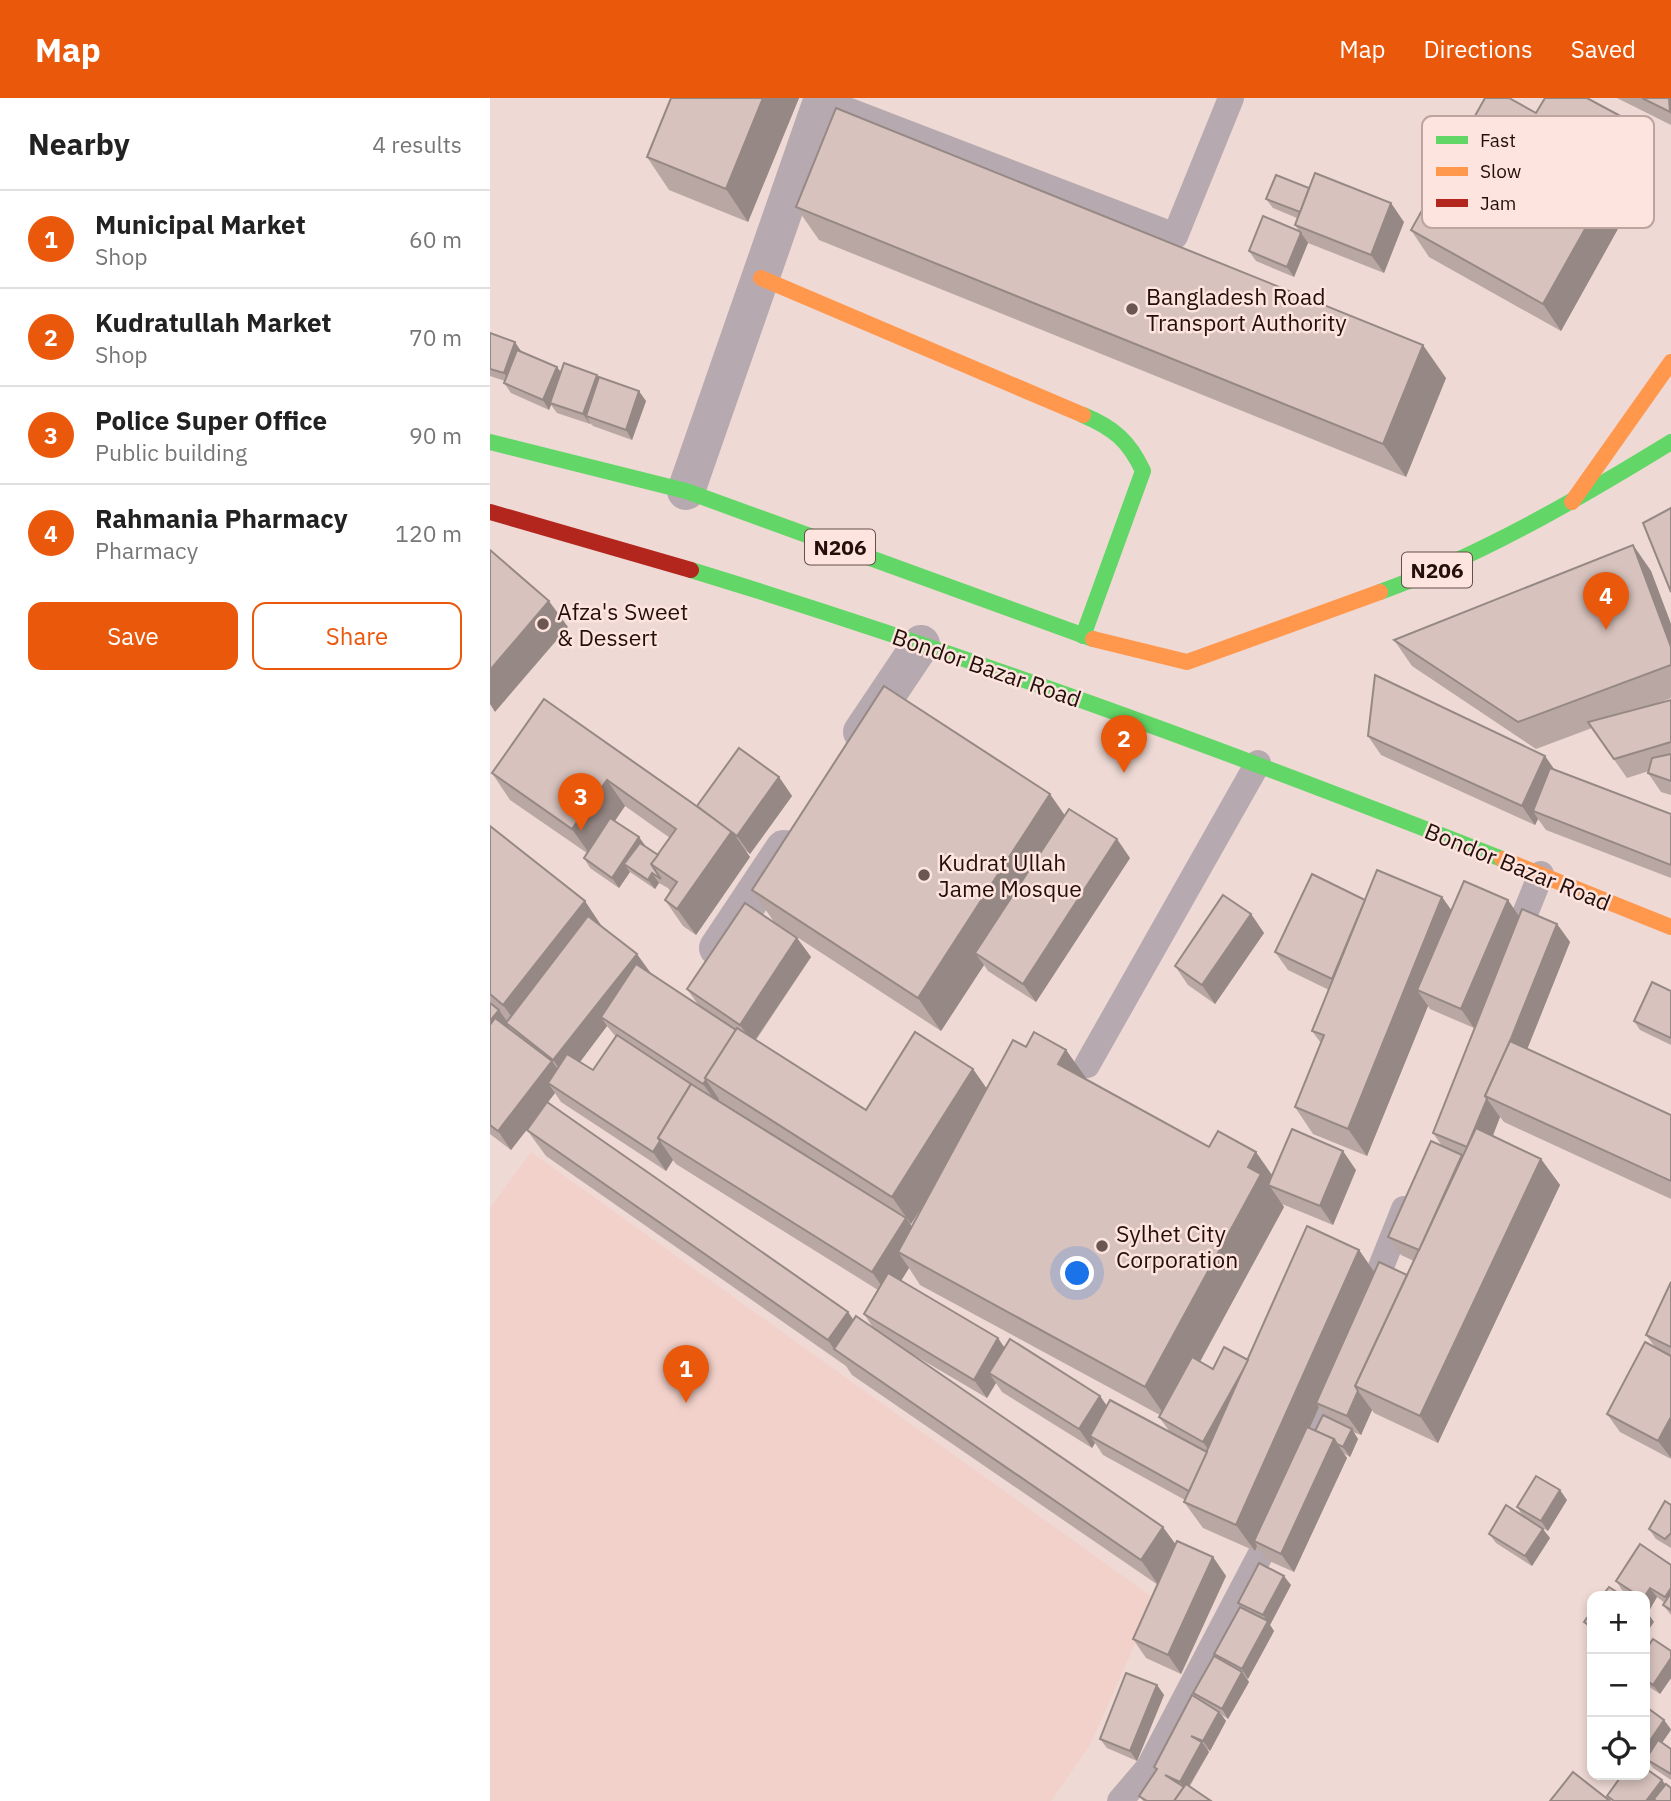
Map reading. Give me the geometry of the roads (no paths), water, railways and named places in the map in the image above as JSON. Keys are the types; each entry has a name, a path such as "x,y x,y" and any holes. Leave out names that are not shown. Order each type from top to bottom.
{"main road":[{"path":"761,278 1098,421 1130,446 1143,471 1083,636"},
{"path":"1572,502 1671,362"},
{"name":"N206","path":"490,442 685,491 1083,636 1187,662 1424,576 1572,502 1671,442"},
{"name":"Bondor Bazar Road","path":"490,512 793,599 1258,762 1671,927"}],"street":[{"path":"685,491 822,99"},
{"path":"844,759 921,644"},
{"path":"698,978 806,817"}],"lane":[{"path":"822,99 1175,236 1231,98"},
{"path":"1087,1065 1258,762"},
{"path":"1504,963 1541,874"},
{"path":"1359,1321 1416,1180"},
{"path":"1120,1801 1149,1767 1289,1493 1343,1359"}],"place":[{"name":"Bangladesh Road Transport Authority","path":"1132,309"},
{"name":"Afza's Sweet & Dessert","path":"543,624"},
{"name":"Rahmania Pharmacy","path":"1606,630"},
{"name":"Kudratullah Market","path":"1124,773"},
{"name":"Police Super Office","path":"581,831"},
{"name":"Kudrat Ullah Jame Mosque","path":"924,875"},
{"name":"Sylhet City Corporation","path":"1102,1246"},
{"name":"Municipal Market","path":"686,1403"}]}
